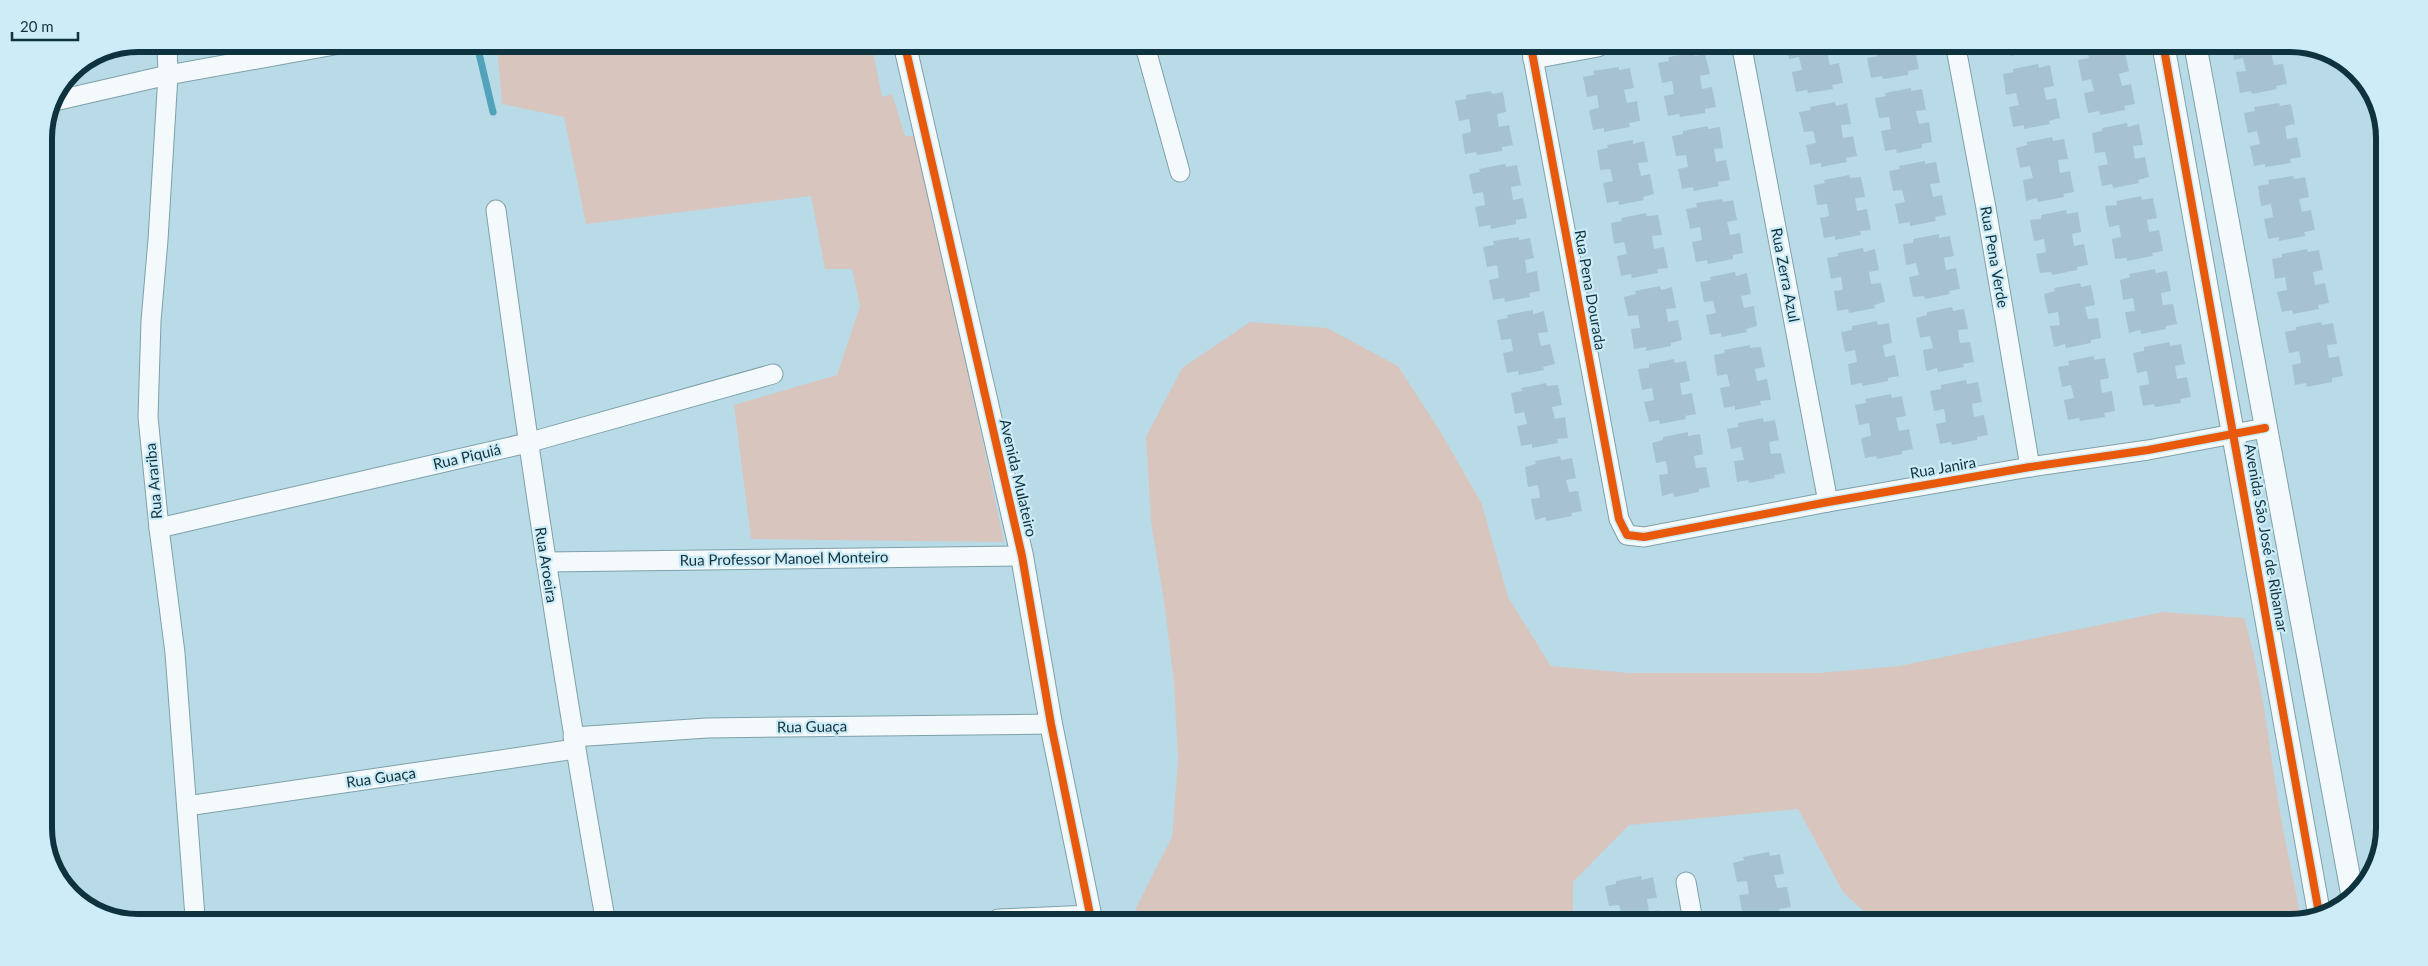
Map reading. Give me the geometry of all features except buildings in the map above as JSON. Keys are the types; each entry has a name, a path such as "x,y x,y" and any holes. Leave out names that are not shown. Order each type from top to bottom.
{"street":[{"name":"Rua Arariba","path":"167,52 168,75 151,321 148,417 159,528 175,653 195,914"},
{"path":"63,99 168,75 298,52"},
{"name":"Avenida Mulateiro","path":"906,52 1022,556 1051,724 1090,914"},
{"path":"1147,52 1180,172"},
{"name":"Rua Zerra Azul","path":"1743,52 1828,502"},
{"name":"Rua Pena Verde","path":"1957,52 1986,208 2030,467"},
{"name":"Avenida São José de Ribamar","path":"2165,52 2319,908"},
{"name":"Avenida São José de Ribamar","path":"2197,52 2351,887"},
{"name":"Rua Pena Dourada","path":"1532,53 1618,519 1627,536"},
{"name":"Rua Aroeira","path":"496,210 527,443 574,743 604,914"},
{"name":"Rua Piquiá","path":"159,528 527,443 773,374"},
{"name":"Rua Janira","path":"1627,536 1644,537 1828,502 2030,467 2148,450 2265,428"},
{"name":"Rua Professor Manoel Monteiro","path":"546,562 1022,556"},
{"name":"Rua Guaça","path":"188,806 574,743 707,728 1051,724"},
{"path":"1686,882 1692,914"}],"shaded area":[{"path":"498,52 873,52 882,97 892,94 905,136 918,136 1004,542 751,539 734,405 837,375 860,306 852,269 825,269 811,196 586,224 564,117 502,104"},
{"path":"1250,322 1327,328 1398,366 1440,431 1482,504 1508,597 1551,666 1629,673 1819,673 1899,666 2163,612 2244,618 2256,663 2280,814 2300,913 1867,914 1843,892 1798,809 1629,825 1573,882 1573,914 1136,914 1136,908 1172,837 1178,760 1174,682 1164,601 1151,522 1146,437 1182,368"}],"waterway":[{"path":"479,52 493,112"}],"cycle path":[{"path":"906,52 1022,556 1051,724 1090,914"},
{"path":"1532,52 1619,519 1627,535 1644,537 1828,502 2030,467 2148,450 2265,428"},
{"path":"2165,52 2318,909"}]}
